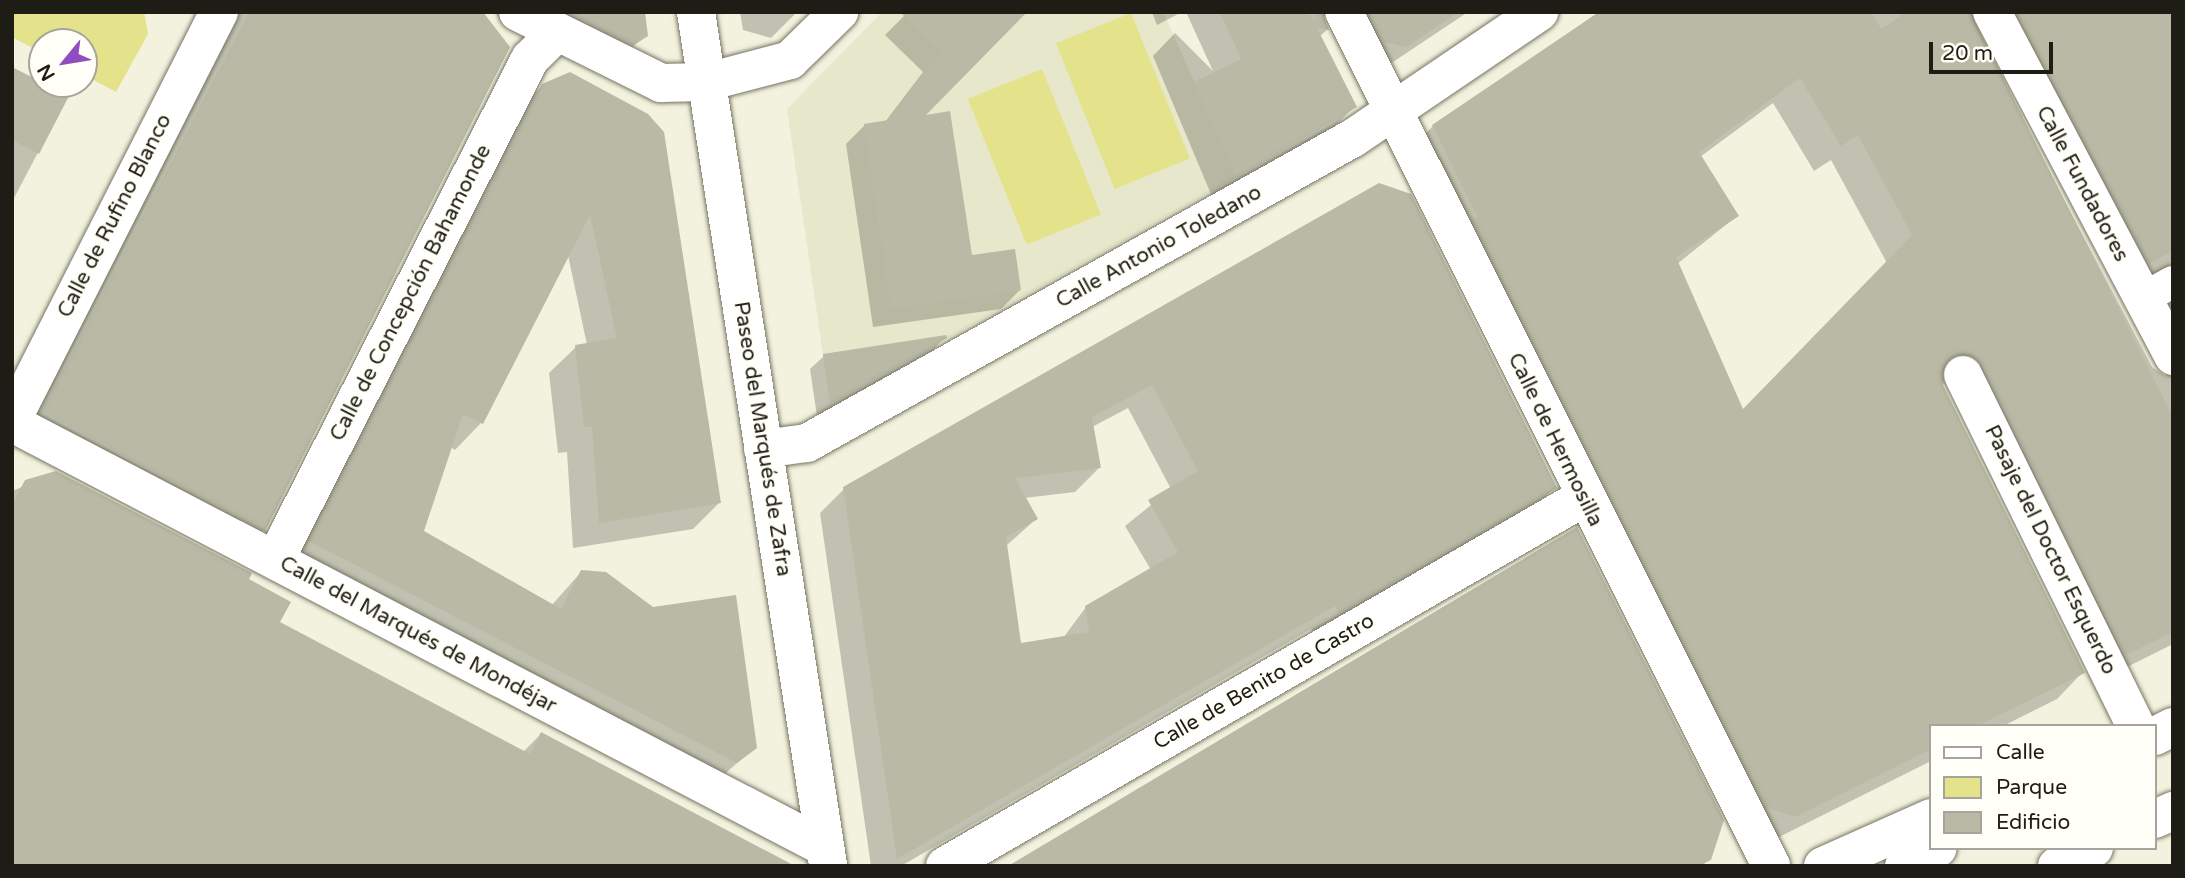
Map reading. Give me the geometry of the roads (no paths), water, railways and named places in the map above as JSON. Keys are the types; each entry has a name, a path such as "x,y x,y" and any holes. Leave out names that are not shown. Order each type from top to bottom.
{"street":[{"path":"184,12 195,60"},
{"name":"Calle de Rufino Blanco","path":"12,421 219,12"},
{"path":"518,12 661,83 707,82 790,60 839,12"},
{"name":"Paseo del Marqués de Zafra","path":"696,12 826,856"},
{"name":"Calle de Hermosilla","path":"1344,12 1583,498 1771,866"},
{"name":"Calle Antonio Toledano","path":"762,449 807,443 1393,113 1539,12"},
{"name":"Calle Fundadores","path":"1992,12 2158,290 2173,356"},
{"name":"Calle de Concepción Bahamonde","path":"275,561 530,59 557,32"},
{"name":"Pasaje del Doctor Esquerdo","path":"1963,375 2135,724"},
{"name":"Calle del Marqués de Mondéjar","path":"12,421 826,856"},
{"name":"Calle de Benito de Castro","path":"945,866 1583,498"},
{"path":"2157,735 2173,727"},
{"path":"2157,818 2173,811"},
{"path":"1823,866 1930,818"},
{"path":"1905,866 1934,850"},
{"path":"2057,866 2090,850"}]}
